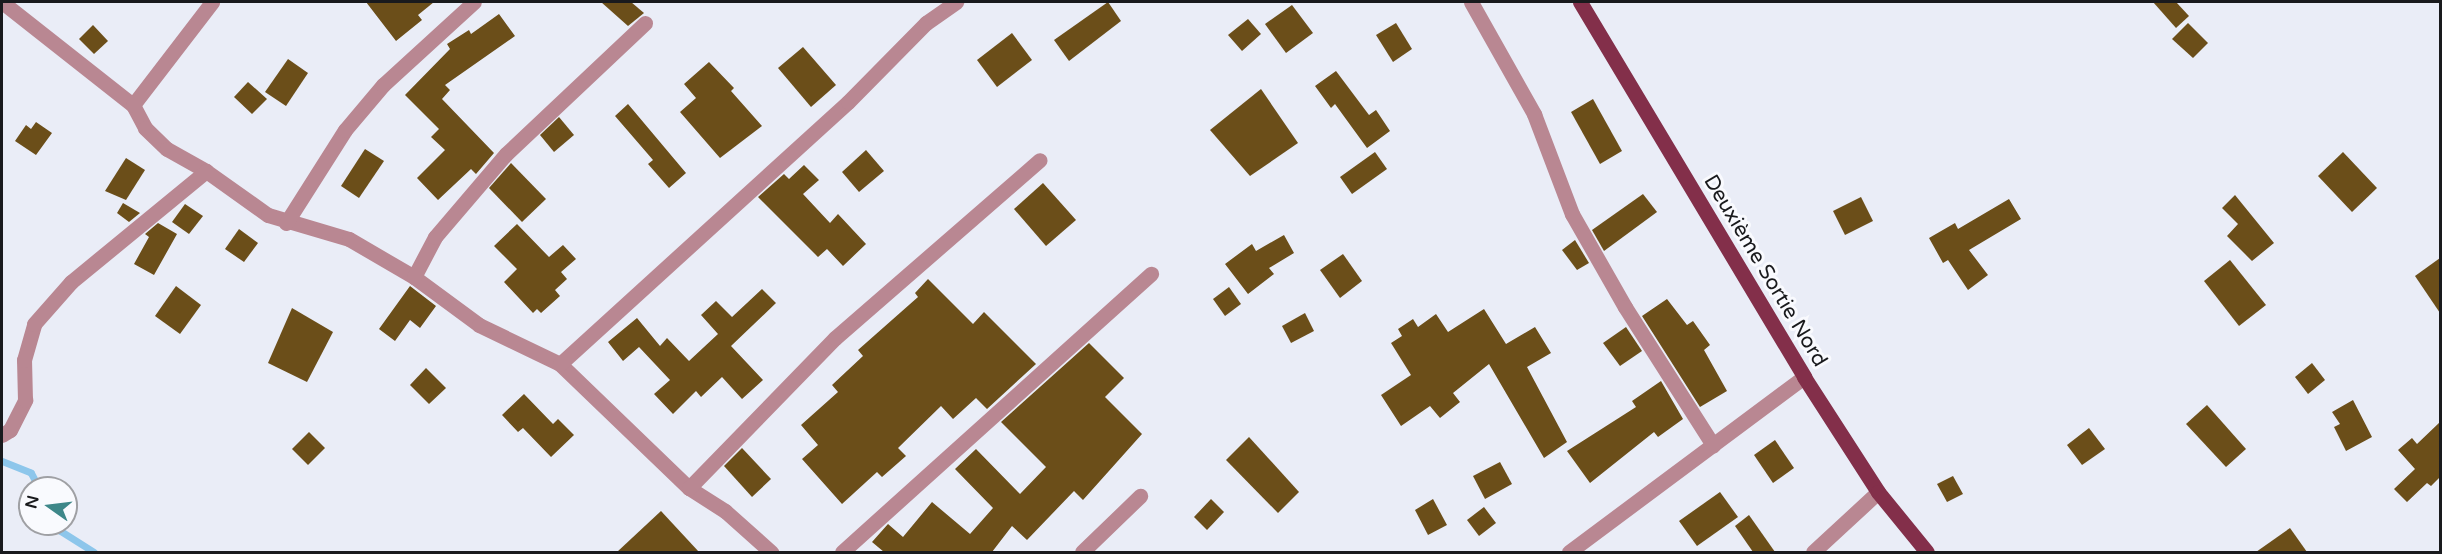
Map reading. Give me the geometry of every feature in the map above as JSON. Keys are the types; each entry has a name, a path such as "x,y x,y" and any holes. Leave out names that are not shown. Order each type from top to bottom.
{"main road":[{"name":"Deuxième Sortie Nord","path":"1580,2 1804,377 1878,492 1927,552"}],"street":[{"path":"133,105 212,2"},
{"path":"286,223 345,130 383,85 474,2"},
{"path":"560,364 848,102 926,23 956,2"},
{"path":"1471,2 1534,114 1572,214 1625,307 1713,445"},
{"path":"5,11 133,105 145,128 167,149 207,171 268,215 286,223 349,239 414,277 479,325 560,364 689,488 725,511 771,552"},
{"path":"414,277 435,237 506,154 645,23"},
{"path":"689,488 835,338 1040,160"},
{"path":"2,435 10,430 25,400 24,360 34,324 71,282 207,171"},
{"path":"842,552 1150,274"},
{"path":"1569,552 1804,377"},
{"path":"1813,552 1878,492"},
{"path":"1082,552 1140,496"}],"building":[{"path":"366,2 434,2 418,15 422,20 396,41"},
{"path":"601,2 631,2 644,13 628,26"},
{"path":"1108,2 1121,21 1069,61 1054,40"},
{"path":"2153,2 2176,2 2189,16 2176,28"},
{"path":"1292,5 1313,33 1286,53 1265,24"},
{"path":"499,14 515,36 445,85 450,90 442,99 494,153 476,174 471,169 438,200 417,178 445,150 431,137 439,129 405,95 450,49 447,44 469,30 471,34"},
{"path":"1248,19 1261,34 1242,51 1228,35"},
{"path":"1396,23 1412,49 1393,62 1376,35"},
{"path":"2188,23 2208,43 2193,58 2172,39"},
{"path":"93,25 108,41 94,54 79,39"},
{"path":"1012,33 1032,60 997,87 977,60"},
{"path":"803,47 836,85 811,107 778,68"},
{"path":"288,59 308,73 286,106 265,92"},
{"path":"709,62 734,88 731,91 762,126 720,158 680,112 696,98 684,84"},
{"path":"1336,71 1369,115 1376,110 1390,131 1367,148 1335,104 1331,108 1315,86"},
{"path":"248,82 267,99 252,114 234,97"},
{"path":"1261,89 1298,143 1250,176 1210,130"},
{"path":"1593,99 1622,151 1600,164 1571,112"},
{"path":"628,104 686,173 669,188 648,164 653,160 615,116"},
{"path":"559,117 574,135 554,152 540,135"},
{"path":"36,122 52,133 36,155 15,141 26,125 31,129"},
{"path":"365,149 384,161 359,198 341,186"},
{"path":"866,150 884,171 859,192 842,172"},
{"path":"1375,152 1387,169 1352,194 1340,177"},
{"path":"2343,152 2377,188 2352,212 2318,176"},
{"path":"126,158 145,170 126,200 105,191"},
{"path":"511,163 546,199 522,222 489,188"},
{"path":"804,165 819,180 803,194 830,223 838,214 866,244 843,266 827,249 818,257 758,197 784,174 789,179"},
{"path":"1043,183 1076,220 1046,246 1014,209"},
{"path":"1643,194 1657,212 1604,251 1592,230"},
{"path":"2235,195 2274,243 2252,261 2227,236 2238,224 2222,208"},
{"path":"1861,197 1873,221 1845,235 1833,211"},
{"path":"2009,199 2021,219 1969,250 1988,275 1968,290 1948,260 1943,263 1929,238 1955,223 1958,229"},
{"path":"123,203 140,213 129,222 117,213"},
{"path":"185,204 203,216 189,234 172,222"},
{"path":"158,223 177,234 154,275 134,264 149,237 145,234"},
{"path":"517,224 549,257 563,245 576,259 561,272 567,279 555,290 560,296 541,313 537,309 533,313 504,282 517,269 494,246"},
{"path":"239,229 258,243 244,262 225,249"},
{"path":"1284,235 1294,253 1269,268 1274,274 1248,294 1225,264 1252,244 1256,251"},
{"path":"1575,240 1589,263 1577,270 1562,250"},
{"path":"1343,254 1362,281 1340,298 1320,270"},
{"path":"2440,258 2440,313 2415,276"},
{"path":"2230,260 2266,305 2239,326 2204,281"},
{"path":"928,279 973,324 984,312 1036,364 987,409 976,398 953,419 941,406 898,448 906,456 882,477 877,472 842,504 802,459 818,445 801,425 838,392 832,385 863,356 858,350 918,297 915,293"},
{"path":"176,286 201,305 180,334 155,316"},
{"path":"410,286 436,306 420,328 410,320 395,341 379,329"},
{"path":"1229,287 1241,304 1225,316 1213,299"},
{"path":"762,289 776,303 731,346 763,380 742,399 722,377 701,397 696,391 673,414 654,394 670,380 639,347 623,361 608,342 637,318 660,346 667,338 689,361 718,334 701,315 716,301 732,317"},
{"path":"1667,299 1687,325 1693,321 1710,345 1704,350 1727,391 1700,407 1642,316"},
{"path":"292,308 333,332 307,382 268,363"},
{"path":"1484,309 1506,344 1535,327 1551,353 1527,367 1567,442 1544,458 1489,364 1453,393 1460,402 1440,418 1430,406 1401,426 1381,395 1411,375 1391,343 1402,336 1398,329 1413,319 1418,327 1436,314 1448,332"},
{"path":"1305,313 1314,331 1291,343 1282,326"},
{"path":"1626,327 1642,351 1620,366 1603,343"},
{"path":"1089,343 1124,378 1105,397 1142,434 1083,500 1074,491 1027,540 1012,526 992,552 884,552 872,542 888,524 903,537 932,502 970,534 993,508 955,469 976,449 1020,494 1046,467 1001,422"},
{"path":"2312,363 2325,380 2308,394 2295,377"},
{"path":"426,368 446,388 429,404 410,385"},
{"path":"1661,381 1683,419 1658,437 1654,432 1590,483 1567,451 1636,407 1632,401"},
{"path":"524,394 553,424 558,419 574,435 551,457 523,428 518,432 502,415"},
{"path":"2353,400 2372,437 2346,451 2334,427 2340,424 2332,412"},
{"path":"2207,405 2246,449 2226,467 2186,424"},
{"path":"2440,422 2440,477 2431,486 2427,483 2407,502 2394,489 2415,469 2398,450 2412,438 2417,444"},
{"path":"2089,428 2105,449 2082,465 2067,445"},
{"path":"309,432 325,448 308,465 292,449"},
{"path":"1249,437 1299,492 1278,513 1226,460"},
{"path":"1775,440 1794,468 1773,483 1754,455"},
{"path":"742,448 771,479 752,497 724,466"},
{"path":"1500,462 1512,484 1485,499 1473,476"},
{"path":"1953,476 1963,494 1947,502 1937,484"},
{"path":"1720,492 1738,517 1697,546 1679,521"},
{"path":"1211,499 1224,512 1207,530 1194,517"},
{"path":"1433,499 1447,525 1428,535 1415,510"},
{"path":"1484,507 1496,523 1479,536 1467,520"},
{"path":"661,511 699,552 617,552"},
{"path":"1749,515 1775,552 1753,552 1735,526"},
{"path":"2290,528 2307,552 2256,552"}],"waterway":[{"path":"2,461 31,473 33,476"},
{"path":"69,536 94,552"}]}
